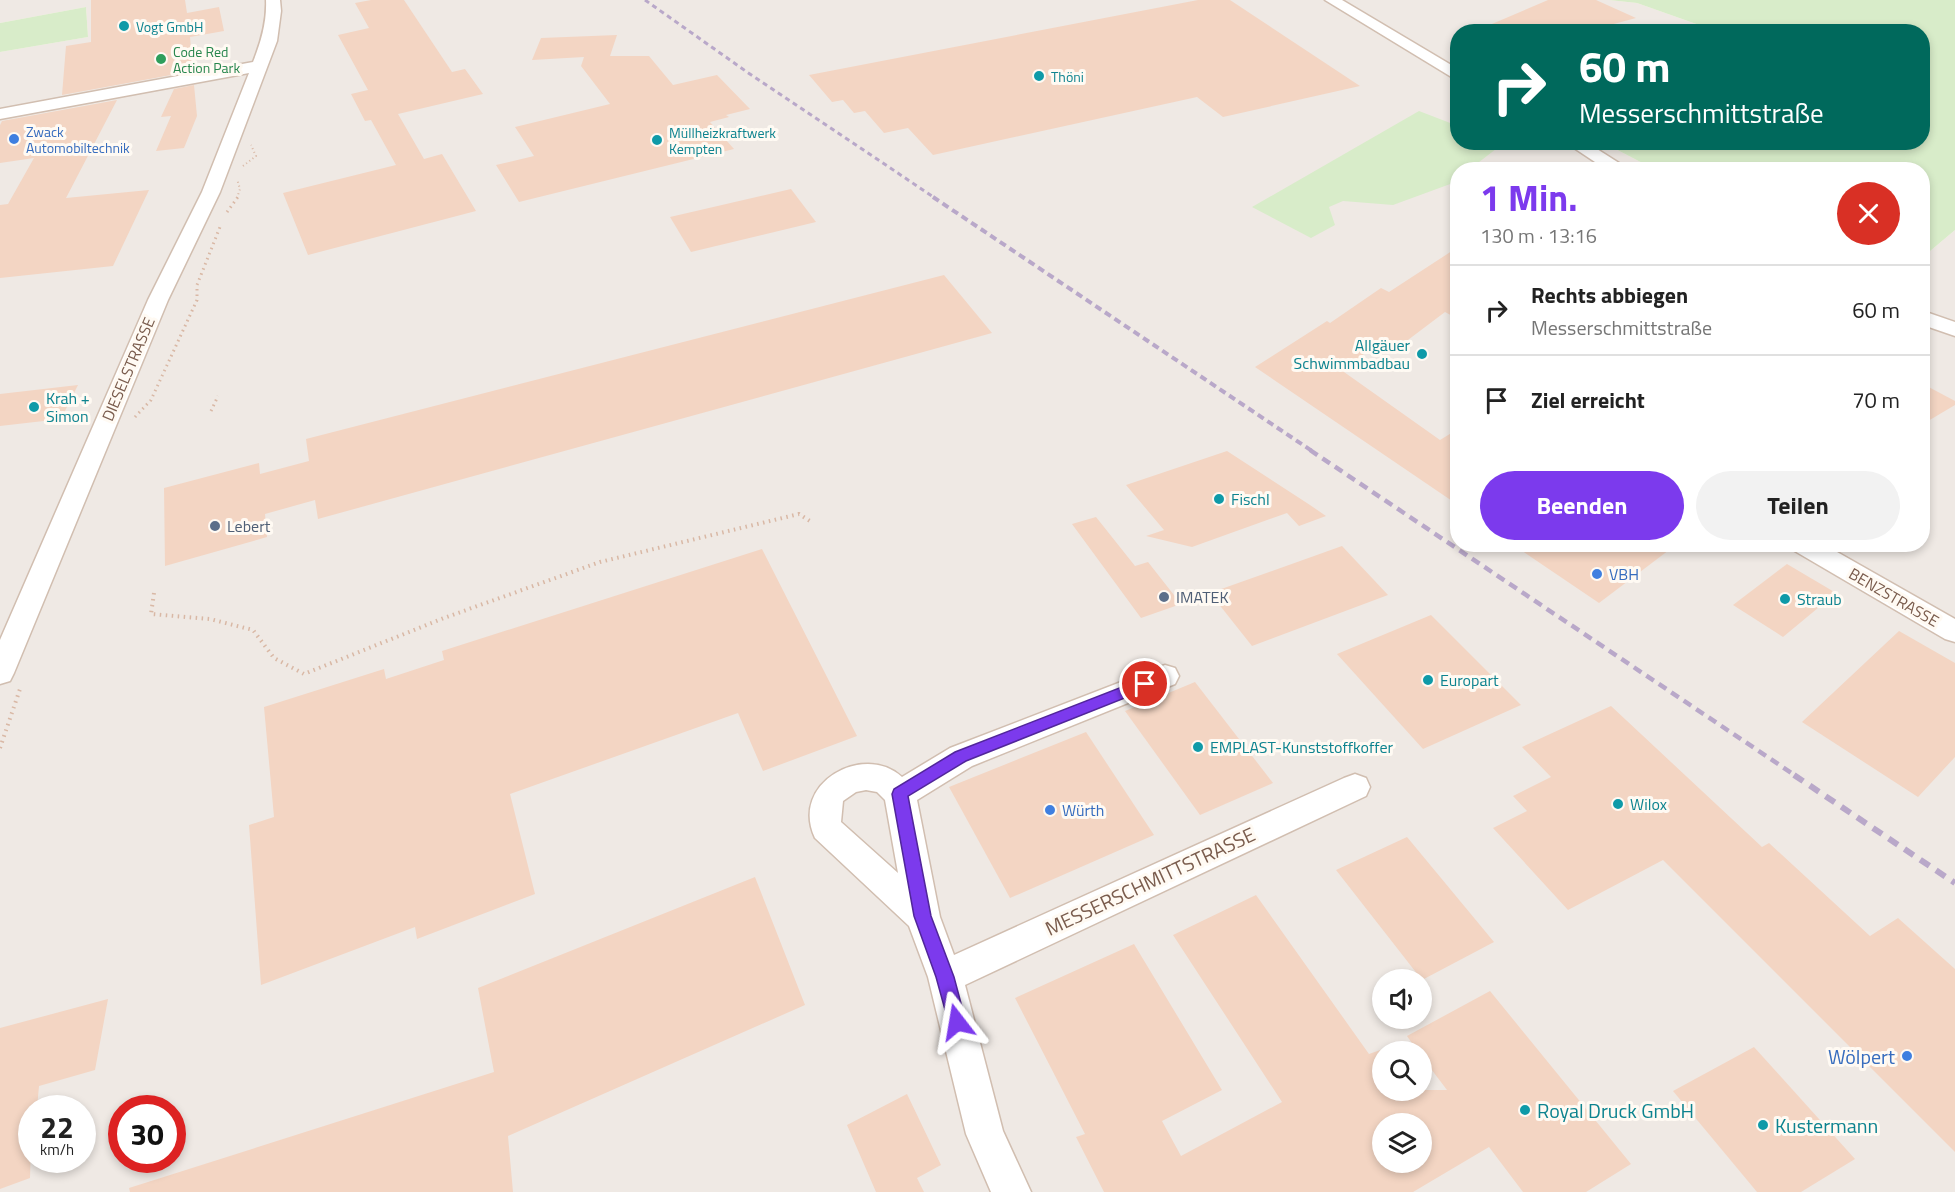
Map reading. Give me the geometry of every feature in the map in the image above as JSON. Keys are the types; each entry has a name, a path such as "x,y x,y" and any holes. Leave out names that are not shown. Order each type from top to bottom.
{"street":[{"name":"DIESELSTRASSE","path":"0,673 153,310 211,192 269,41 274,11 273,0"},
{"path":"1332,0 1450,71"},
{"path":"0,114 259,66"},
{"path":"1587,150 1607,162"},
{"path":"1930,320 1955,330"},
{"name":"BENZSTRASSE","path":"1816,552 1955,632"},
{"path":"900,794 961,757 1165,676"},
{"path":"923,916 826,828 822,811 830,794 846,781 866,777 886,781 900,794 923,916 945,977 984,1134 1011,1192"},
{"name":"MESSERSCHMITTSTRASSE","path":"945,977 1355,787"}],"path":[{"path":"241,168 256,156 248,138"},
{"path":"225,214 239,195 240,186 235,177"},
{"path":"132,420 151,400 197,300 197,285 222,221"},
{"path":"212,411 218,396"},
{"path":"154,593 151,614 210,619 254,630 274,659 285,667 304,674 444,618 600,562 800,514 813,523"},
{"path":"0,748 23,680"}],"shaded area":[{"path":"0,0 1609,0 1637,3 1696,24 1450,24 1450,150 1617,150 1641,162 1450,162 1450,552 1930,552 1930,251 1955,230 1955,1192 0,1192 0,52 88,37 86,7 0,23"}],"green space":[{"path":"1609,0 1955,0 1955,230 1930,251 1930,162 1641,162 1617,150 1930,150 1930,24 1696,24 1637,3"},
{"path":"86,7 88,37 0,52 0,23"},
{"path":"1419,111 1450,123 1450,150 1495,150 1479,162 1450,162 1450,184 1393,205 1343,201 1329,207 1335,225 1311,238 1252,207"}],"building":[{"path":"91,0 185,0 187,13 219,7 224,31 190,37 193,71 62,95 66,46 91,42"},
{"path":"371,0 404,0 452,72 465,69 483,94 398,114 424,159 442,154 476,211 308,255 283,193 396,165 371,120 365,121 351,94 368,90 338,35 369,28 355,3"},
{"name":"Thöni","path":"1198,0 1230,0 1360,86 1223,117 1197,97 933,155 908,128 884,133 865,111 854,113 843,100 832,102 809,75"},
{"path":"1548,0 1596,0 1636,18 1614,24 1492,24"},
{"name":"Müllheizkraftwerk Kempten","path":"617,35 610,56 649,56 673,85 717,75 750,109 710,122 734,149 519,202 496,165 534,156 515,127 610,104 581,66 584,57 532,60 541,38"},
{"path":"194,85 197,116 184,148 156,151 171,116 161,117 174,89"},
{"path":"117,100 66,198 149,190 113,266 0,278 0,205 8,204 34,158 0,163 0,125 2,121"},
{"path":"791,189 816,222 691,252 670,217"},
{"path":"1450,252 1450,315 1445,312 1396,349 1379,340 1344,372 1440,440 1450,434 1450,500 1255,367 1327,321 1330,323 1381,288 1389,292"},
{"path":"944,275 992,333 318,519 315,500 265,514 267,537 165,566 164,488 259,463 260,474 309,461 306,439"},
{"name":"Krah + Simon","path":"78,385 61,419 0,426 0,394"},
{"path":"1930,388 1955,401 1955,405 1930,420"},
{"name":"Fischl","path":"1227,451 1326,516 1299,526 1287,513 1192,547 1146,536 1164,530 1126,485"},
{"path":"1096,517 1135,566 1148,562 1181,604 1141,618 1072,524"},
{"path":"1342,546 1388,595 1252,646 1210,593"},
{"path":"762,549 857,736 763,771 738,713 510,794 535,894 417,939 415,927 261,985 249,825 274,817 264,707 384,669 386,679 444,660 442,651"},
{"name":"VBH","path":"1524,552 1666,552 1599,603"},
{"name":"Straub","path":"1787,564 1836,593 1783,637 1733,605"},
{"name":"Europart","path":"1431,615 1521,705 1423,749 1337,654"},
{"path":"1899,631 1955,663 1955,757 1918,797 1802,722"},
{"name":"EMPLAST-Kunststoffkoffer","path":"1195,682 1273,783 1200,815 1125,711"},
{"path":"1611,706 1762,847 1769,843 1870,936 1898,918 1955,969 1955,1152 1663,860 1568,910 1493,828 1527,811 1513,796 1551,777 1522,747"},
{"path":"1086,732 1154,835 1010,898 949,787"},
{"path":"1407,837 1494,942 1432,975 1432,969 1413,969 1336,870"},
{"path":"755,877 805,1005 508,1136 513,1192 130,1192 129,1188 176,1173 186,1173 186,1170 494,1072 478,988"},
{"path":"1256,895 1369,1054 1372,1053 1372,1101 1432,1101 1432,1090 1447,1090 1432,1070 1432,1041 1410,1041 1407,1036 1420,1029 1432,1029 1432,1022 1490,991 1631,1164 1586,1192 1523,1192 1489,1147 1413,1192 1104,1192 1076,1137 1085,1134 1015,998 1134,944 1222,1090 1162,1121 1181,1156 1282,1102 1173,935"},
{"path":"108,999 95,1070 39,1086 38,1095 18,1095 18,1173 30,1173 30,1178 0,1189 0,1028"},
{"name":"Kustermann","path":"1754,1047 1855,1159 1801,1192 1757,1192 1673,1091"},
{"path":"907,1094 941,1165 917,1178 924,1192 876,1192 847,1125"}],"railway":[{"path":"645,0 747,72 935,198"},
{"path":"933,197 1312,451"},
{"path":"1310,450 1450,544"},
{"path":"1462,552 1796,776"},
{"path":"1794,775 1955,883"}],"place":[{"name":"Vogt GmbH","path":"124,26"},
{"name":"Code Red Action Park","path":"161,59"},
{"name":"Thöni","path":"1039,76"},
{"name":"Zwack Automobiltechnik","path":"14,139"},
{"name":"Müllheizkraftwerk Kempten","path":"657,140"},
{"name":"Allgäuer Schwimmbadbau","path":"1422,354"},
{"name":"Krah + Simon","path":"34,407"},
{"name":"Fischl","path":"1219,499"},
{"name":"Lebert","path":"215,526"},
{"name":"VBH","path":"1597,574"},
{"name":"IMATEK","path":"1164,597"},
{"name":"Straub","path":"1785,599"},
{"name":"Europart","path":"1428,680"},
{"name":"EMPLAST-Kunststoffkoffer","path":"1198,747"},
{"name":"Wilox","path":"1618,804"},
{"name":"Würth","path":"1050,810"},
{"name":"Wölpert","path":"1907,1056"},
{"name":"Royal Druck GmbH","path":"1525,1110"},
{"name":"Kustermann","path":"1763,1125"}],"route":[{"path":"957,1022 945,977 923,916 900,794 921,779 961,757 1145,684"}]}
